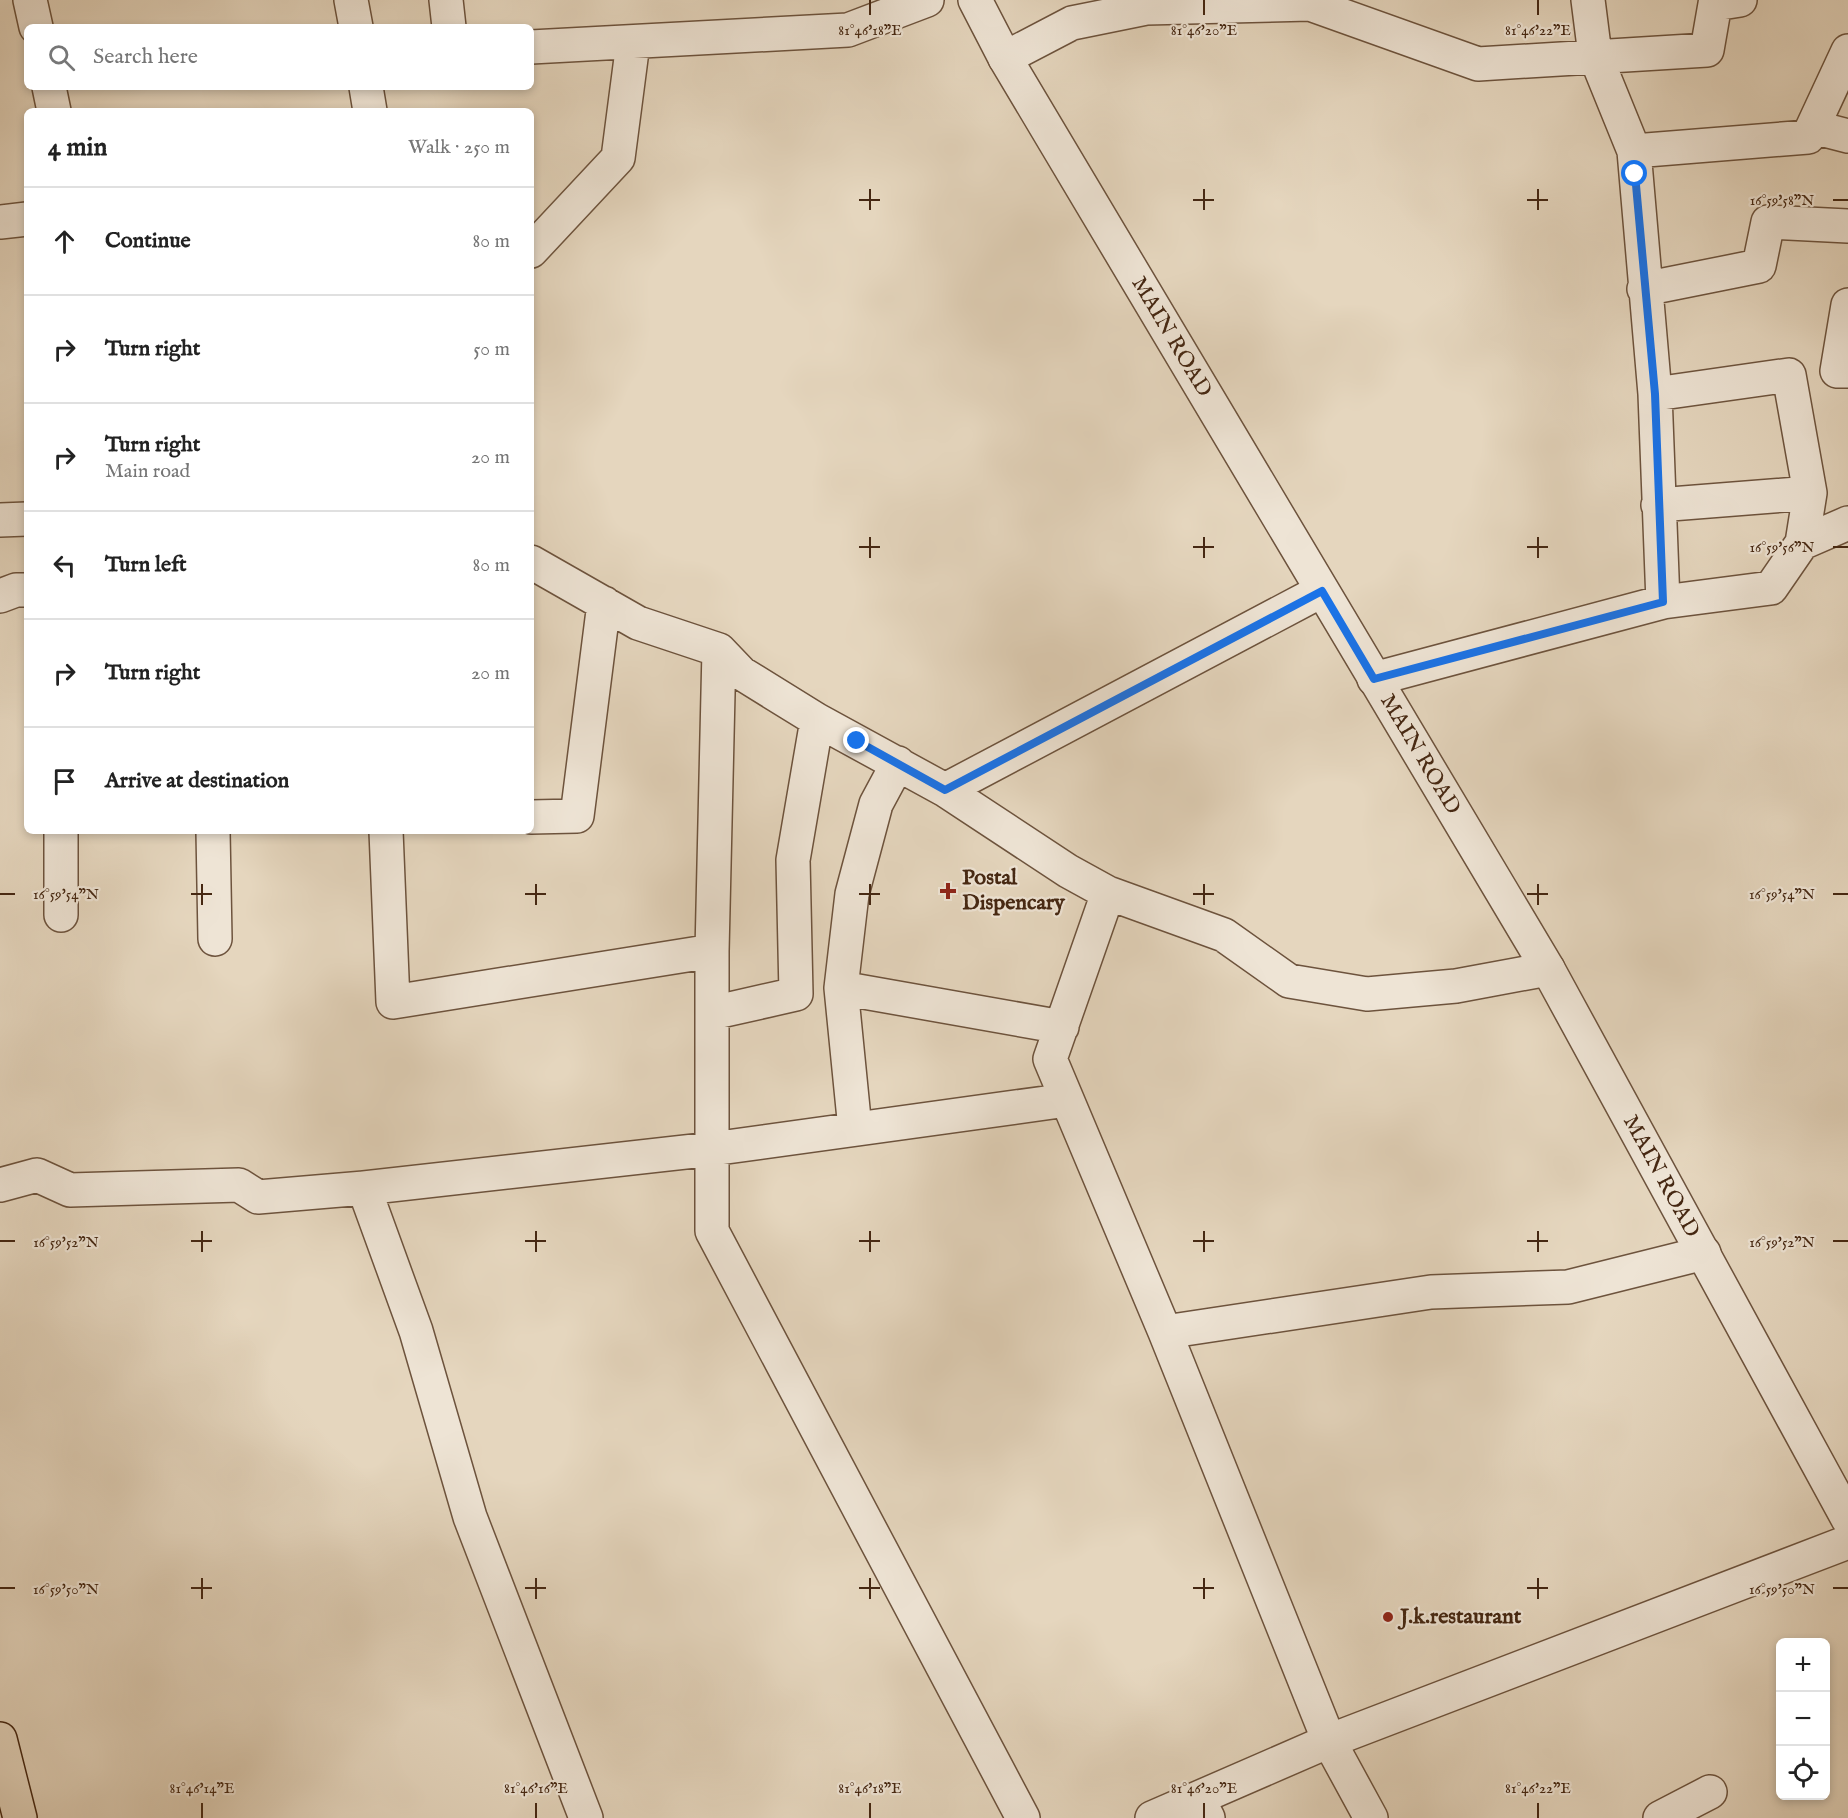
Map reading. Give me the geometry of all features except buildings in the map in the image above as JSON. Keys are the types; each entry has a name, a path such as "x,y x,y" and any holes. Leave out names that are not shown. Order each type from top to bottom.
{"main road":[{"path":"0,1739 20,1818"}],"street":[{"path":"30,0 35,24"},
{"path":"351,0 355,24"},
{"path":"446,0 449,24"},
{"path":"534,47 848,30 927,0"},
{"name":"MAIN ROAD","path":"975,0 1005,58 1548,969 1848,1520"},
{"path":"1588,0 1595,55 1634,151 1644,289 1655,394 1663,602"},
{"path":"1005,58 1072,23 1146,8 1310,4 1478,64 1595,55 1707,50 1715,4 1740,0"},
{"path":"534,248 618,158 633,43"},
{"path":"1634,151 1808,136 1848,51"},
{"path":"50,90 53,108"},
{"path":"366,90 370,108"},
{"path":"1813,127 1848,136"},
{"path":"0,222 24,219"},
{"path":"1644,289 1759,267 1768,222 1848,226"},
{"path":"1848,305 1837,371 1848,370"},
{"path":"1374,679 1663,602 1771,588 1802,543 1810,493 1789,375 1655,394"},
{"path":"1658,505 1810,493"},
{"path":"0,520 24,519"},
{"path":"1802,543 1848,523"},
{"path":"534,564 638,623 719,650 741,673 817,720 945,790 1068,871 1108,893 1224,935 1289,981 1367,994 1456,986 1548,969"},
{"path":"0,596 16,590 24,590"},
{"path":"945,790 1322,591"},
{"path":"534,818 577,816 604,603"},
{"path":"719,650 712,951 712,1231 1023,1818"},
{"path":"712,1013 796,994 793,860 817,720"},
{"path":"855,1129 841,988 852,894 876,804 898,763"},
{"path":"61,834 61,915"},
{"path":"213,834 215,939"},
{"path":"386,834 393,1002 712,951"},
{"path":"1108,893 1050,1059 1165,1332 1329,1741 1371,1818"},
{"path":"841,988 1062,1027"},
{"path":"0,1185 37,1175 70,1190 239,1185 258,1197 364,1188 712,1149 1067,1100"},
{"path":"364,1188 416,1330 470,1517 586,1818"},
{"path":"1165,1332 1431,1292 1568,1287 1704,1253"},
{"path":"1152,1818 1203,1809 1329,1741 1848,1542"},
{"path":"1660,1818 1710,1792"}],"place":[{"name":"Postal Dispencary","path":"948,891"},
{"name":"J.k.restaurant","path":"1388,1617"}],"route":[{"path":"857,741 945,790 1322,591 1374,679 1663,602 1655,394 1635,174"}]}
